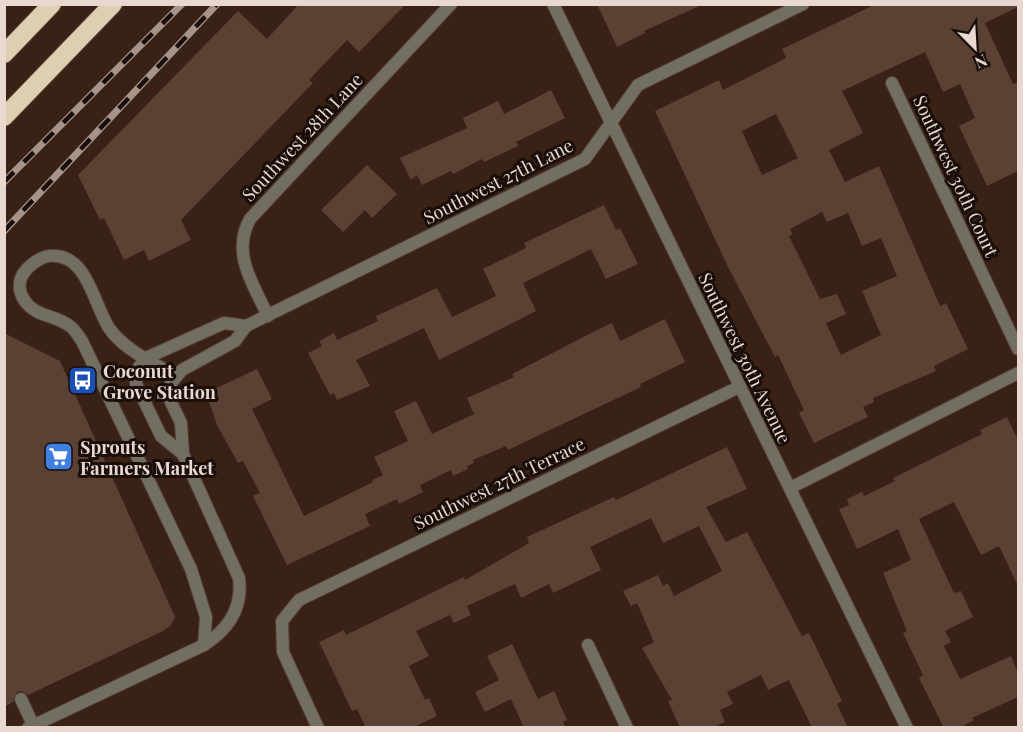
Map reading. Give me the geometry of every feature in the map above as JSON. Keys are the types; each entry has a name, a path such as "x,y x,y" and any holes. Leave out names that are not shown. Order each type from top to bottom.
{"highway":[{"path":"6,46 52,4"},
{"path":"4,117 113,4"}],"street":[{"name":"Southwest 28th Lane","path":"268,316 242,256 242,234 250,219 451,4"},
{"name":"Southwest 30th Avenue","path":"553,4 907,728"},
{"name":"Southwest 27th Lane","path":"176,376 189,365 235,341 246,326 585,159 638,85 803,4"},
{"name":"Southwest 30th Court","path":"892,83 1018,349"},
{"path":"21,699 31,726 204,645 226,628 237,609 241,589 236,567 183,454 181,423 170,400 171,383 176,376 124,343 109,328 82,271 71,260 58,255 45,256 31,265 23,275 19,286 23,299 35,313 70,326 87,351 190,569 206,616 204,645"},
{"name":"Southwest 27th Lane","path":"146,358 224,323 246,326"},
{"path":"146,358 138,366 135,376 140,394 161,436 183,454"},
{"path":"790,489 1018,373"},
{"name":"Southwest 27th Terrace","path":"318,728 283,652 282,621 299,600 739,387"},
{"path":"588,645 627,728"}],"building":[{"path":"299,4 406,4 359,52 347,40 309,80 313,83 181,220 191,240 149,261 144,250 124,260 104,218 100,220 78,175 238,11 267,39"},
{"path":"597,4 704,4 644,31 645,33 617,47"},
{"path":"876,4 1018,4 1018,7 985,23 1013,84 1018,82 1018,171 987,186 959,126 975,118 960,84 943,92 925,52 842,91 863,133 829,150 845,182 879,166 940,306 946,303 968,349 934,366 936,371 873,398 874,402 863,407 868,417 814,443 799,413 804,410 778,355 775,357 728,267 655,111 719,80 723,90 786,58 782,49","holes":["776,114 798,158 762,175 742,131","822,212 827,222 848,213 862,246 881,238 897,276 862,291 881,335 841,355 826,323 846,314 837,294 820,299 789,236 793,234 790,229"]},
{"path":"551,90 565,118 516,142 518,146 484,162 482,159 453,174 451,171 422,185 417,175 411,180 400,158 467,128 463,118 498,101 504,114"},
{"path":"367,165 397,194 372,218 365,210 343,232 321,210"},
{"path":"604,205 616,230 620,228 638,264 606,279 591,249 523,283 536,311 439,360 424,328 356,360 370,386 337,400 334,393 330,395 308,353 322,346 319,341 334,333 337,340 378,321 376,316 437,288 452,317 496,296 483,269 526,248 524,243"},
{"path":"665,319 685,362 640,384 641,387 508,450 506,446 473,460 474,463 467,466 468,469 453,476 451,470 420,485 423,492 399,504 397,499 365,514 370,526 287,565 253,496 260,493 243,461 238,463 217,425 206,393 257,369 272,399 252,409 304,516 383,475 374,457 408,441 394,411 416,401 432,434 474,414 467,398 514,377 512,374 593,332 612,323 620,341"},
{"path":"4,333 60,361 175,617 171,625 163,631 28,695 22,691 17,692 13,702 4,707"},
{"path":"1007,417 1018,440 1018,586 999,546 981,555 954,502 919,519 954,593 961,591 973,617 945,631 951,642 944,646 960,679 1011,656 1018,673 1018,697 972,718 974,720 959,728 944,728 919,678 923,675 903,633 907,631 883,573 911,560 898,529 857,549 839,509 849,505 847,499 862,492 864,496 895,481 893,478 982,434 980,430"},
{"path":"727,447 747,489 706,507 726,542 747,532 802,636 809,633 842,701 837,704 848,728 812,728 789,680 768,690 761,675 727,692 733,704 720,710 725,722 712,728 680,728 668,701 672,700 642,648 654,642 637,603 631,606 623,591 658,575 663,586 668,583 674,596 722,571 699,526 663,543 651,518 590,547 601,570 574,583 553,593 549,584 521,598 515,584 467,606 471,615 454,623 450,615 416,631 429,656 409,666 425,700 429,698 437,716 412,728 366,728 357,709 352,711 319,642 344,630 346,635 464,577 465,580 529,543 527,537 614,497 616,500"},
{"path":"512,644 538,699 554,691 567,720 563,722 566,728 524,728 511,699 485,712 475,692 499,680 487,656"}],"railway":[{"path":"4,182 182,4"},
{"path":"4,231 217,4"}],"place":[{"name":"Coconut Grove Station","path":"82,381"},
{"name":"Sprouts Farmers Market","path":"59,457"}]}
